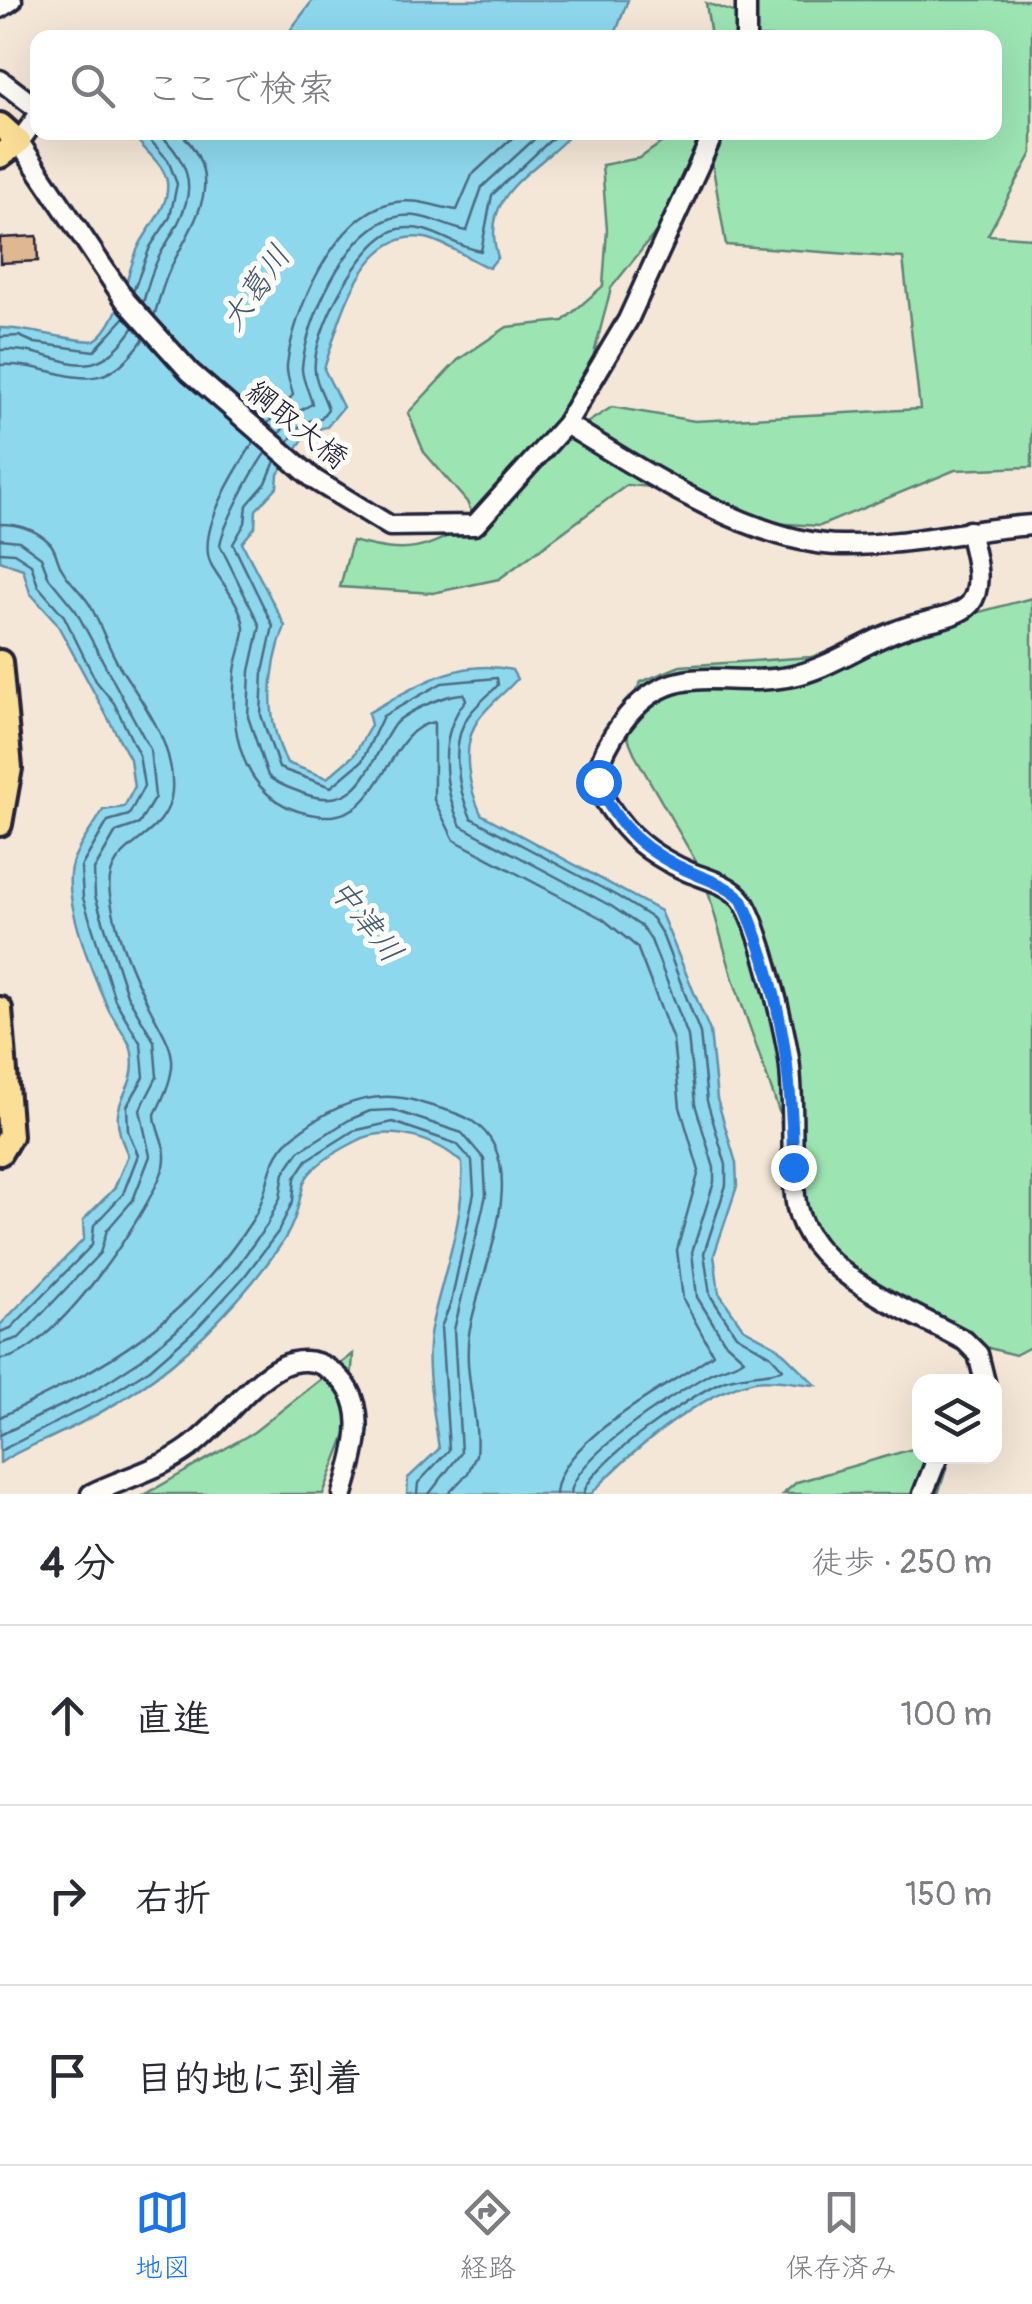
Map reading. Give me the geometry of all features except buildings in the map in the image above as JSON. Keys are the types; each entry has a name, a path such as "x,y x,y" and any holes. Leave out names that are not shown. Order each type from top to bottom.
{"main road":[{"path":"0,125 10,149"},
{"path":"0,662 10,768 0,824"},
{"path":"0,1009 10,1136 0,1154"}],"street":[{"path":"0,8 12,0"},
{"path":"746,0 746,30"},
{"path":"0,80 30,105"},
{"path":"10,149 30,123"},
{"path":"710,140 628,320 566,424 718,509 796,541 860,544 1032,524"},
{"name":"綱取大橋","path":"10,149 66,215 126,300 190,372 315,480 390,526 475,526 566,424"},
{"path":"969,531 978,564 975,595 968,608 907,626 792,676 694,678 656,689 634,706 615,732 599,769 598,782 607,804 637,841 658,856 731,889 747,910 787,1048 793,1094 795,1200 803,1232 830,1264 965,1341 978,1354 983,1374"},
{"path":"91,1494 167,1462 192,1446 282,1366 304,1360 329,1369 356,1402 356,1451 344,1494"},
{"path":"923,1494 935,1464"}],"green space":[{"path":"747,0 1032,0 1032,153 988,235 1032,238 1032,467 955,470 820,526 755,522 682,489 627,485 499,579 433,593 340,587 352,541 388,548 416,548 475,521 467,502 424,452 408,413 458,360 507,327 563,321 603,286 607,230 602,165 640,158 665,140 1002,140 1002,30 710,30 706,3 742,15","holes":["712,162 726,245 903,258 920,409 695,421 612,407 574,431 611,288"]},
{"path":"1032,598 1032,1346 1015,1355 970,1343 844,1268 791,1218 780,1114 733,979 703,874 636,757 620,719 641,682 680,666 811,657"},
{"path":"353,1354 348,1429 323,1494 146,1494 254,1432"},
{"path":"912,1449 912,1464 948,1464 938,1494 783,1494 797,1482"}],"water":[{"path":"313,0 628,0 617,30 290,30"},
{"path":"138,140 565,140 503,200 494,235 498,257 489,268 425,238 403,239 384,248 369,263 345,306 324,369 343,407 327,427 309,431 278,474 277,487 256,510 255,527 242,543 285,626 275,660 271,695 275,729 287,763 327,778 354,755 371,725 368,713 419,685 455,671 492,667 512,670 517,679 482,715 469,742 470,780 481,814 660,911 710,1031 717,1099 736,1163 737,1186 714,1255 719,1293 743,1328 776,1346 816,1385 755,1381 711,1398 666,1427 591,1494 407,1494 408,1478 439,1449 430,1386 430,1338 457,1224 462,1163 440,1147 398,1134 357,1141 327,1158 307,1176 284,1240 227,1311 172,1364 95,1415 0,1463 0,1325 84,1239 83,1220 114,1189 128,1155 118,1120 133,1068 132,1053 87,956 70,878 78,850 103,810 124,807 134,788 130,759 56,622 30,593 23,569 0,561 0,328 89,341 98,338 114,316 136,253 162,207 167,182 162,168"}],"route":[{"path":"598,782 607,804 637,841 658,856 731,889 742,900 752,921 787,1048 793,1094 793,1167"}],"water label":[{"name":"大葛川","path":"256,288"},
{"name":"中津川","path":"366,921"}]}
